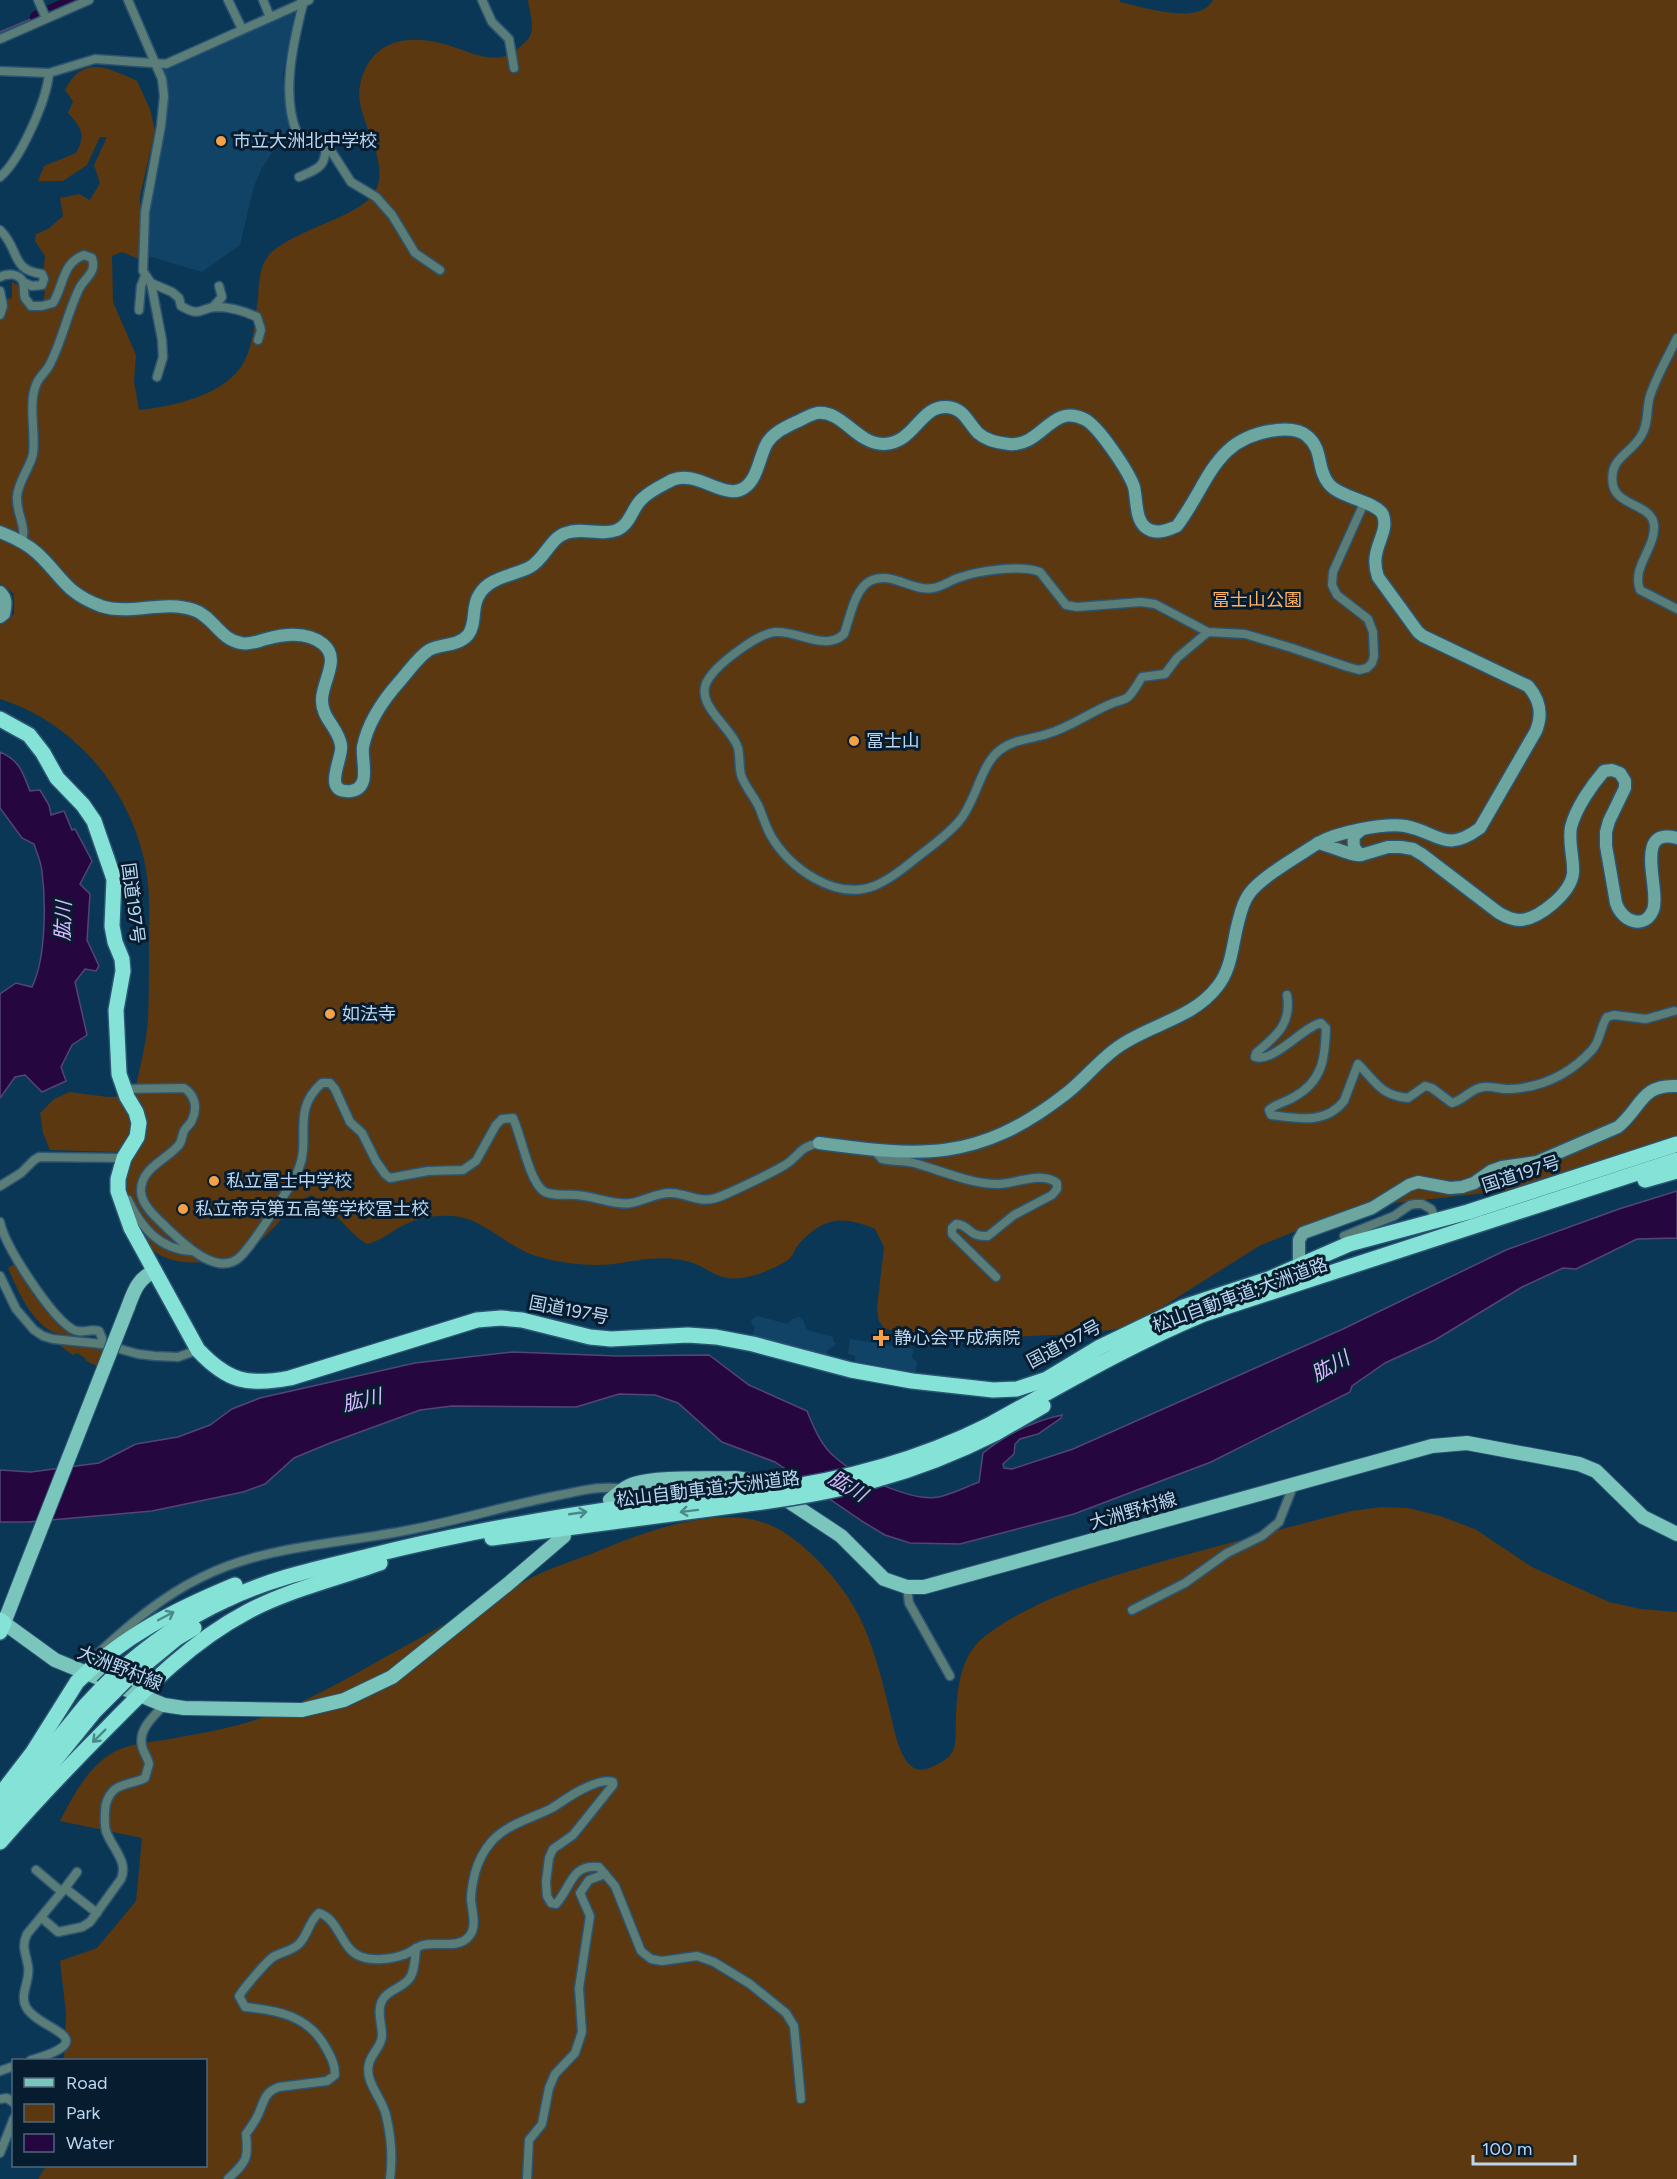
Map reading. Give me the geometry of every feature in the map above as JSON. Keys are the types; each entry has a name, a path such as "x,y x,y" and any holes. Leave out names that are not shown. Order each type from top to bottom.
{"highway":[{"name":"国道197号","path":"0,719 29,735 43,753 57,778 83,805 94,821 114,879 112,926 122,965 116,1010 119,1074 127,1098 136,1112 138,1123 137,1137 123,1158 118,1179 118,1191 123,1208 198,1350 214,1367 228,1376 248,1382 266,1383 290,1378 477,1320 501,1318 522,1320 590,1337 611,1339 688,1335 716,1337 753,1344 851,1371 912,1381 993,1390 1017,1389 1047,1379 1100,1347 1183,1307 1271,1278 1349,1244 1468,1212 1677,1144"},
{"name":"松山自動車道;大洲道路","path":"0,1810 85,1706 177,1638 231,1607 377,1559 746,1499 829,1492 885,1479 942,1459 1121,1352 1160,1332 1204,1314 1677,1160"},
{"name":"松山自動車道;大洲道路","path":"992,1429 1164,1341 1207,1324 1677,1171"},
{"path":"0,1795 33,1752 76,1682 123,1641 191,1603 241,1583 330,1560 377,1559"},
{"path":"0,1842 42,1794 163,1672 217,1629 248,1611 377,1559"},
{"name":"松山自動車道;大洲道路","path":"0,1828 94,1712 108,1690"}],"main road":[{"name":"大洲野村線","path":"155,1271 146,1275 137,1284 1,1625 55,1660 84,1674 164,1705 184,1708 303,1710 363,1693 392,1677 564,1536"},
{"name":"大洲野村線","path":"907,1587 924,1587 1432,1446 1467,1443 1579,1464 1596,1471 1643,1517 1677,1534"},
{"path":"610,1500 622,1490 650,1481 735,1478 749,1480 764,1485 841,1536 885,1579 907,1587"}],"street":[{"path":"38,0 44,15"},
{"path":"0,39 44,15 89,0"},
{"path":"128,0 162,80 164,96 161,126 148,188 142,259 162,340 163,357 157,377"},
{"path":"228,0 242,29"},
{"path":"263,0 270,17"},
{"path":"482,0 492,22 509,39 514,68"},
{"path":"0,71 49,73 95,59 166,64 306,1"},
{"path":"306,1 289,75 294,127 297,133 326,143 351,182 376,197 392,215 415,253 440,270"},
{"path":"0,177 14,162 34,121 48,88 49,73"},
{"path":"299,177 320,168 326,157 326,143"},
{"path":"0,230 9,239 20,265 29,272 42,274 44,279 42,285 32,286 12,274 4,274 0,277"},
{"path":"22,542 23,527 17,496 23,475 33,455 36,385 50,365 79,288 92,273 95,265 92,258 84,255 75,258 66,268 53,303 42,306 32,306 25,299 23,282"},
{"path":"148,280 172,292 179,298 181,306 191,312 205,312 213,307 222,297 219,286"},
{"path":"139,310 141,286 148,280"},
{"path":"0,291 3,306 0,315"},
{"path":"213,307 231,308 257,317 261,330 258,340"},
{"path":"1677,338 1656,377 1642,436 1618,459 1614,467 1613,485 1617,494 1650,514 1654,521 1654,536 1640,569 1638,584 1640,590 1677,609"},
{"path":"0,532 35,551 62,583 98,605 113,609 174,606 188,608 199,611 209,618 224,635 242,644 282,635 297,635 317,640 327,647 332,654 332,664 322,693 322,705 325,716 342,747 342,756 333,772 334,780 341,789 350,791 359,788 364,780 363,743 380,705 428,651 464,639 471,630 476,600 480,591 491,582 536,563 556,538 564,533 616,530 628,521 635,506 643,497 676,478 696,479 728,490 738,491 746,487 752,480 767,443 774,434 813,414 825,413 836,417 860,437 874,443 889,444 901,441 931,411 940,407 952,407 961,411 979,433 992,441 1007,444 1022,444 1031,441 1052,421 1066,416 1082,417 1093,425 1127,472 1133,486 1140,521 1147,529 1157,532 1177,526 1221,456 1231,445 1250,436 1288,429 1305,434 1317,445 1324,478 1331,487 1364,504 1376,507 1384,518 1384,528 1374,555 1374,566 1378,577 1418,632 1528,686 1536,696 1540,720 1480,828 1459,840 1447,841 1417,830 1393,826 1353,831 1318,843 1260,883 1249,894 1238,920 1232,955 1226,973 1217,987 1194,1010 1149,1028 1116,1048 1069,1092 1020,1126 966,1147 938,1152 874,1150 819,1143 799,1151 787,1164 721,1196 707,1200 671,1193 630,1204 621,1204 607,1199 579,1195 547,1194 532,1175 522,1137 513,1118 502,1119 496,1125 476,1161 463,1170 428,1171 390,1178 376,1161 362,1133 350,1122 335,1089 330,1083 322,1083 314,1090 307,1104 303,1122 300,1167 263,1229 236,1260 216,1262 191,1251 178,1250 157,1240 147,1232 118,1179"},
{"path":"1208,632 1177,658 1166,674 1142,677 1129,697 1094,710 1058,730 1020,740 1000,750 992,758 970,805 960,820 892,876 879,884 863,889 844,889 827,884 808,874 792,862 772,839 759,808 742,777 738,748 704,698 704,687 714,672 758,638 773,632 792,633 830,642 838,639 844,634 861,590 870,581 880,578 892,579 925,589 971,574 1020,569 1035,570 1046,577 1060,599 1066,604 1077,607 1141,602 1155,604 1208,632 1245,634 1348,667 1359,670 1366,668 1372,663 1374,656 1373,632 1368,619 1337,596 1332,585 1333,572 1364,504"},
{"path":"0,592 4,596 6,605 4,614 0,617"},
{"path":"1318,843 1339,848 1352,855 1361,855 1388,847 1413,849 1499,913 1509,918 1527,919 1552,904 1568,888 1573,874 1570,842 1571,828 1576,814 1598,778 1604,771 1612,770 1620,772 1625,781 1625,788 1609,821 1606,846 1619,912 1624,918 1633,921 1644,920 1652,913 1655,901 1651,851 1654,843 1668,836 1677,838"},
{"path":"1360,831 1354,836 1353,844 1361,855"},
{"path":"1287,995 1288,1016 1282,1029 1256,1053 1255,1057 1264,1058 1294,1040 1314,1024 1321,1023 1326,1028 1325,1049 1316,1080 1308,1089 1269,1110 1271,1115 1298,1119 1317,1118 1333,1112 1340,1106 1358,1064 1381,1091 1408,1098 1425,1086 1432,1088 1452,1103 1462,1100 1473,1090 1485,1087 1509,1090 1551,1082 1575,1066 1593,1049 1607,1017 1614,1015 1646,1019 1674,1011"},
{"path":"1299,1266 1299,1240 1303,1233 1372,1208 1408,1185 1418,1182 1450,1188 1462,1187 1502,1167 1538,1162 1618,1127 1654,1089 1677,1086"},
{"path":"125,1089 184,1088 191,1093 195,1101 192,1121 184,1131 182,1141 176,1149 148,1171 143,1180 141,1193 156,1218 191,1251"},
{"path":"874,1150 882,1159 911,1162 984,1184 1005,1184 1042,1177 1052,1179 1057,1183 1057,1189 1052,1195 1014,1215 988,1236 973,1235 963,1224 956,1224 952,1228 952,1234 996,1277"},
{"path":"0,1186 21,1173 39,1157 123,1158"},
{"path":"1344,1236 1394,1216 1415,1204 1422,1204 1431,1209 1436,1220"},
{"path":"0,1222 2,1232 18,1262 62,1320 73,1330 99,1331 102,1344"},
{"path":"0,1276 16,1309 34,1330 43,1336 102,1344 138,1354 178,1357 198,1350"},
{"path":"1132,1610 1185,1583 1227,1553 1262,1536 1279,1522 1294,1484"},
{"path":"84,1674 90,1661 111,1641 178,1590 202,1576 235,1563 320,1543 408,1530 592,1489 612,1487 622,1490"},
{"path":"907,1587 909,1603 950,1676"},
{"path":"42,1918 58,1932 82,1927 90,1922 97,1913 125,1871 106,1830 105,1806 115,1789 145,1778 149,1764 142,1746 141,1735 144,1728 164,1705"},
{"path":"228,2179 246,2162 248,2152 246,2134 258,2116 265,2095 279,2087 327,2081 335,2074 335,2065 316,2033 303,2021 275,2010 245,2007 239,1996 243,1988 251,1982 266,1963 296,1948 304,1939 313,1918 319,1913 324,1914 332,1922 352,1952 363,1958 382,1959 403,1955 424,1944 457,1944 466,1940 472,1934 474,1923 471,1897 475,1873 480,1858 493,1840 509,1828 551,1808 582,1789 608,1780 613,1782 613,1785 573,1835 554,1849 549,1858 547,1896 551,1903 556,1904 578,1871 587,1866 599,1868 615,1886 641,1952 651,1959 662,1961 697,1956 714,1962 750,1984 786,2013 794,2026 801,2099"},
{"path":"36,1870 97,1913"},
{"path":"37,2059 56,2053 63,2048 65,2040 59,2030 35,2018 25,2005 24,1994 29,1966 24,1955 24,1940 77,1872"},
{"path":"527,2179 529,2140 542,2124 549,2088 555,2074 574,2053 582,2032 579,1988 590,1916 580,1893 589,1880 606,1874"},
{"path":"390,2179 391,2142 386,2113 368,2076 368,2064 379,2047 382,2036 379,2010 382,2001 391,1991 409,1979 414,1966 416,1948"},
{"path":"0,2153 12,2123"}],"shaded area":[{"name":"市立大洲北中学校","path":"293,12 283,75 291,131 273,151 262,168 254,186 240,245 202,272 148,256 148,213 167,89 163,67"},
{"path":"758,1316 787,1324 799,1317 803,1320 807,1330 833,1337 836,1344 827,1351 828,1357 819,1357 803,1347 751,1338 755,1327 751,1320"},
{"path":"850,1339 914,1349 912,1358 917,1362 915,1373 855,1362 855,1356 848,1354"}],"green space":[{"name":"冨士山公園","path":"528,0 1120,0 1120,2 1170,13 1184,13 1206,8 1213,0 1677,0 1677,1146 1515,1190 1385,1204 1318,1222 1259,1246 1140,1321 1116,1329 1093,1333 1011,1337 916,1334 884,1328 879,1321 877,1308 884,1247 875,1229 843,1221 834,1221 816,1229 782,1264 753,1276 732,1278 718,1275 694,1263 668,1258 594,1265 553,1260 523,1251 474,1222 452,1216 415,1220 367,1244 311,1195 302,1200 249,1249 210,1261 181,1262 156,1252 142,1236 120,1184 122,1147 117,1152 50,1150 43,1133 40,1113 54,1099 70,1092 108,1097 134,1096 146,1039 149,993 149,916 145,864 134,826 116,790 92,759 70,737 32,712 0,699 0,623 14,614 14,594 0,583 0,306 2,300 12,298 12,282 18,285 25,299 42,306 45,293 42,285 45,256 35,241 36,234 48,229 63,216 60,198 79,194 90,200 100,183 94,165 107,137 100,137 87,165 63,181 38,181 44,166 76,153 81,141 82,136 77,123 68,113 73,101 65,90 80,72 88,68 106,69 137,81 150,109 155,131 140,196 139,259 122,252 112,256 113,302 136,355 134,381 139,410 168,405 199,397 226,382 237,372 250,346 260,275 269,255 295,237 357,208 376,190 379,164 359,97 364,71 371,59 389,45 413,40 440,43 491,58 501,57 511,53 528,40 532,23"},
{"path":"18,1262 44,1298 79,1335 52,1332 35,1318 24,1302 8,1268"},
{"path":"55,1342 109,1348 101,1368 77,1353 73,1355"},
{"path":"1382,1507 1408,1508 1440,1516 1475,1529 1532,1567 1609,1602 1641,1609 1677,1612 1677,2179 38,2179 45,2167 207,2167 207,2059 64,2059 66,2013 60,1961 97,1948 136,1901 142,1838 60,1821 93,1768 115,1751 135,1744 225,1728 277,1712 341,1682 543,1572 659,1529 701,1519 722,1517 743,1518 776,1528 805,1548 832,1576 853,1605 869,1639 902,1754 913,1767 926,1769 941,1762 953,1751 959,1684 970,1653 985,1636 1006,1622 1049,1599 1119,1574 1351,1511"}],"water":[{"name":"肱川","path":"0,752 16,763 30,791 40,790 49,805 51,815 64,811 72,830 75,829 92,861 80,884 90,894 87,940 99,966 96,971 85,969 75,982 87,1035 72,1045 61,1067 66,1081 42,1092 25,1075 15,1077 0,1098 0,994 16,983 32,987 40,961 44,899 42,871 34,844 22,838 0,808"},
{"name":"肱川","path":"1677,1191 1677,1238 1637,1239 1576,1269 1563,1268 1522,1287 1435,1340 1385,1363 1352,1386 1350,1392 1211,1462 1074,1514 960,1544 910,1543 885,1535 775,1462 722,1442 678,1403 655,1395 619,1394 576,1407 452,1406 420,1410 294,1458 265,1484 243,1492 152,1511 28,1522 0,1522 0,1470 31,1472 99,1463 136,1444 178,1437 210,1425 232,1409 260,1398 415,1363 513,1352 617,1356 709,1355 749,1385 807,1411 826,1448 845,1465 870,1480 900,1492 914,1496 939,1497 979,1482 983,1453 1011,1434 1031,1425 1062,1415 1038,1434 1020,1439 1015,1444 1014,1454 1003,1464 1004,1468 1012,1469 1073,1449 1343,1329 1506,1250 1619,1209"}],"waterway":[{"path":"36,17 75,0"},
{"path":"0,32 36,17"}],"place":[{"name":"市立大洲北中学校","path":"221,141"},
{"name":"冨士山","path":"854,741"},
{"name":"如法寺","path":"330,1014"},
{"name":"私立冨士中学校","path":"214,1181"},
{"name":"私立帝京第五高等学校冨士校","path":"183,1209"},
{"name":"静心会平成病院","path":"881,1338"}]}
